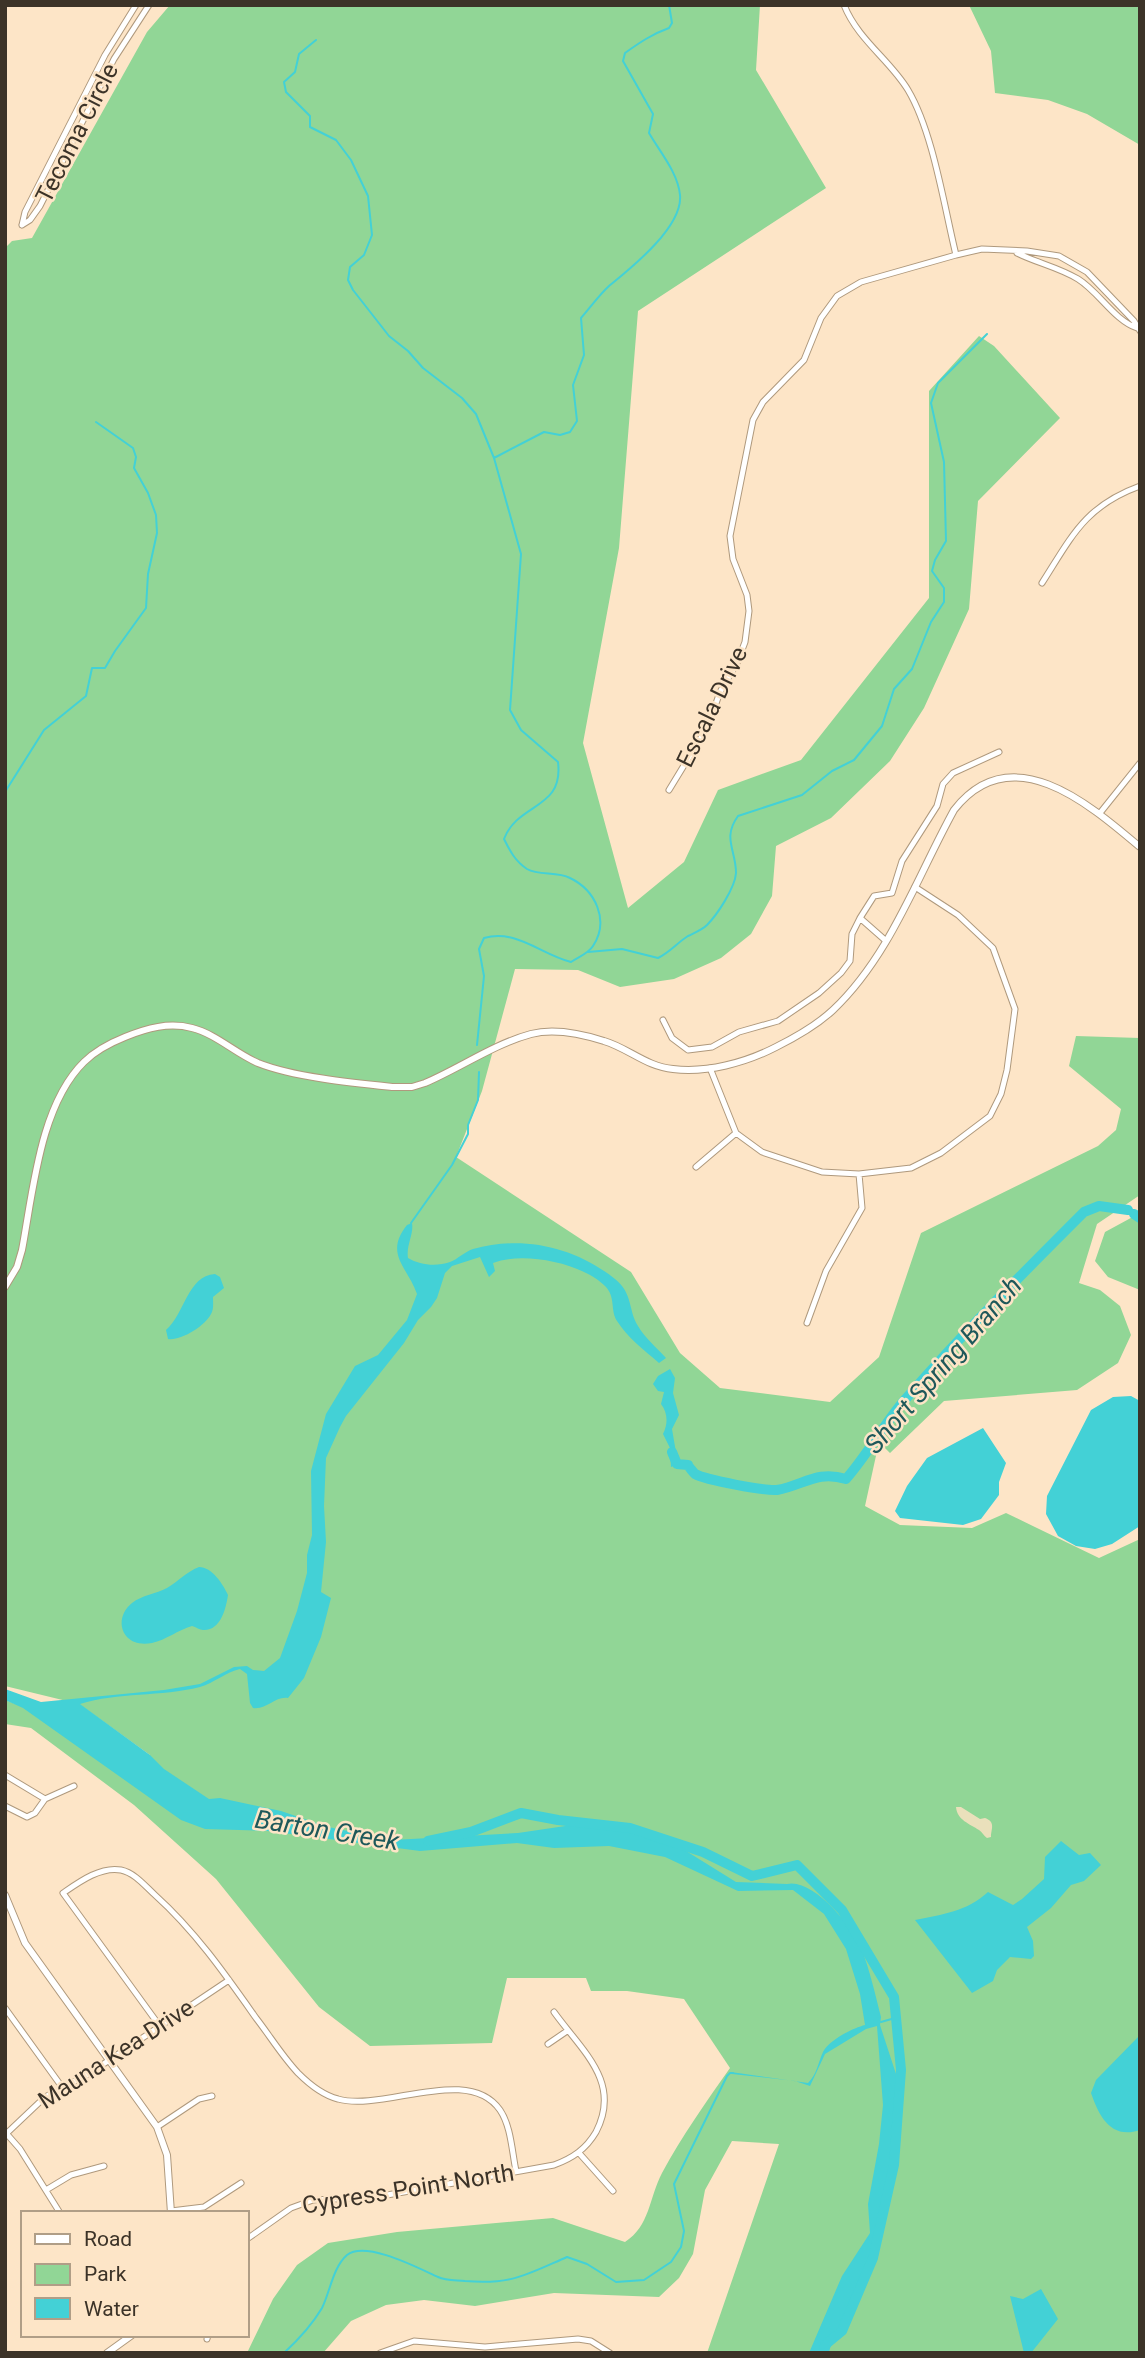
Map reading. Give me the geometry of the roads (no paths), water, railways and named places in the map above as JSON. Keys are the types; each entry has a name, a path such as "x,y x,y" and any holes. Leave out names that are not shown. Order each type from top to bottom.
{"street":[{"name":"Tecoma Circle","path":"136,5 105,55 25,212 22,225 30,220 40,206 118,51 149,5"},
{"path":"844,5 854,26 902,82 916,106 925,127 956,255"},
{"path":"110,46 118,51"},
{"path":"105,55 114,59"},
{"name":"Escala Drive","path":"670,790 708,726 719,692 737,663 744,642 749,618 747,595 737,574 730,536 756,414 767,398 800,365 812,344 821,318 842,292 877,276 982,249 1027,251 1059,257 1077,265 1111,296 1134,321 1138,330"},
{"name":"Escala Drive","path":"1015,252 1057,267 1077,278 1138,330"},
{"path":"1042,583 1085,519 1110,499 1140,486"},
{"path":"663,1020 672,1038 688,1050 696,1051 712,1047 749,1028 778,1021 809,1000 850,961 852,934 860,918 874,896 892,892 902,861 937,806 943,783 980,759 999,752"},
{"path":"1100,813 1140,763"},
{"path":"5,1287 17,1267 44,1142 65,1086 96,1052 150,1028 190,1028 276,1069 393,1087 412,1087 425,1083 533,1033 587,1036 609,1042 646,1062 673,1070 733,1064 759,1056 817,1023 854,989 886,940 954,810 962,799 984,783 1009,776 1030,778 1056,788 1100,813 1140,847"},
{"path":"710,1068 736,1132 762,1152 821,1172 859,1174 911,1168 941,1153 990,1116 1001,1094 1007,1070 1015,1009 993,948 958,915 915,887"},
{"path":"860,918 886,940"},
{"path":"696,1167 736,1132"},
{"path":"807,1323 826,1272 862,1208 859,1174"},
{"path":"6,1776 45,1799"},
{"path":"5,1806 23,1816 30,1816 45,1799 74,1786"},
{"path":"159,2025 63,1892 101,1872 113,1869 136,1877 184,1923 290,2064 312,2085 338,2099 366,2102 466,2089 479,2092 499,2108 505,2120 516,2171"},
{"path":"5,1895 25,1943 158,2127 167,2155 171,2211"},
{"name":"Mauna Kea Drive","path":"6,2133 45,2096 110,2060 229,1980"},
{"path":"6,2010 62,2087"},
{"path":"554,2012 602,2078 606,2104 599,2126 579,2153 613,2191"},
{"path":"548,2045 567,2031"},
{"path":"158,2127 199,2099 212,2096"},
{"path":"6,2133 20,2149 59,2211"},
{"name":"Cypress Point North","path":"248,2238 291,2208 313,2200 376,2197 554,2165 579,2153"},
{"path":"46,2190 71,2175 104,2166"},
{"path":"178,2211 204,2207 241,2183"},
{"path":"107,2353 129,2337"},
{"path":"380,2353 414,2341 485,2347 578,2339 591,2341 610,2353"}],"water":[{"path":"412,1223 408,1258 423,1264 445,1264 473,1249 511,1243 548,1247 583,1259 621,1284 638,1326 666,1358 659,1363 631,1338 615,1317 608,1290 582,1271 552,1261 520,1258 493,1263 495,1271 489,1277 480,1257 452,1266 445,1273 437,1298 431,1307 418,1320 404,1343 346,1416 326,1458 326,1542 321,1592 331,1598 321,1637 304,1678 288,1698 253,1708 247,1674 240,1669 200,1687 80,1704 150,1755 164,1769 209,1799 220,1798 281,1811 328,1827 393,1840 518,1833 572,1825 626,1828 678,1846 736,1882 797,1884 819,1896 840,1916 861,1948 881,2017 880,2025 897,2077 884,2213 871,2254 828,2353 809,2353 842,2276 870,2233 868,2204 883,2105 877,2026 866,2029 825,2054 810,2086 796,2081 808,2083 830,2043 865,2025 860,1994 846,1949 824,1914 793,1890 738,1891 665,1857 609,1846 554,1848 517,1843 420,1851 268,1831 205,1829 181,1820 23,1708 5,1700 5,1689 41,1702 164,1690 200,1684 234,1667 247,1666 253,1670 264,1671 280,1658 307,1573 307,1555 312,1535 311,1471 326,1414 355,1366 378,1355 407,1320 417,1294 400,1260 397,1244 407,1225"},
{"path":"215,1274 220,1277 224,1288 213,1297 213,1310 208,1319 186,1335 168,1339 166,1330 178,1315 192,1288 206,1276"},
{"path":"670,1369 675,1378 673,1393 679,1415 672,1429 678,1464 671,1467 670,1448 663,1434 666,1415 661,1404 664,1392 658,1391 653,1384 658,1376"},
{"path":"1131,1396 1140,1401 1140,1526 1112,1544 1095,1549 1076,1546 1058,1536 1046,1514 1047,1496 1091,1410 1113,1397"},
{"path":"983,1428 1006,1463 999,1482 999,1495 981,1519 963,1525 900,1518 895,1511 907,1486 927,1458"},
{"path":"199,1567 213,1573 228,1595 222,1618 214,1627 203,1630 192,1626 152,1643 133,1642 127,1637 123,1631 122,1617 132,1603 167,1588"},
{"path":"1061,1841 1079,1855 1090,1853 1101,1865 1084,1881 1071,1885 1051,1908 1027,1927 1033,1941 1034,1956 1031,1959 1010,1957 997,1970 993,1981 972,1993 915,1920 963,1908 988,1892 1013,1905 1044,1879 1045,1857"},
{"path":"1140,2035 1140,2130 1121,2132 1102,2117 1091,2093 1096,2080"},
{"path":"731,2072 791,2080 732,2074"},
{"path":"1041,2289 1058,2319 1031,2353 1024,2353 1010,2296 1023,2299"}],"waterway":[{"path":"477,1045 484,976 479,949 484,938 496,936 518,940 571,962 591,949 600,926 597,907 587,890 565,876 527,869 516,859 504,839 519,818 547,798 554,789 558,778 558,762 521,730 510,710 521,554 494,458 544,432 560,435 570,432 577,421 573,385 584,355 581,318 605,290 654,246 665,233 679,207 680,195 676,179 649,133 653,114 623,61 625,53 669,28 672,23 669,5"},
{"path":"316,40 299,54 295,72 284,82 286,92 310,116 310,127 336,140 351,160 368,196 372,235 364,255 350,267 348,280 389,336 423,368 462,398 476,414 494,458"},
{"path":"588,952 622,949 658,958 705,927 725,901 735,879 730,838 738,816 802,795 832,771 854,760 882,726 894,689 912,669 931,622 944,602 944,588 932,571 946,541 944,462 931,403 938,383 987,334"},
{"path":"5,792 44,730 86,696 92,668 105,668 146,608 148,574 157,533 156,515 134,468 136,457 133,448 96,422"},
{"path":"411,1223 452,1165 468,1134 468,1125 478,1100 479,1072"},
{"name":"Short Spring Branch","path":"672,1452 677,1464 688,1465 695,1474 748,1487 777,1490 819,1477 846,1479 896,1411 925,1377 1084,1212 1099,1206 1128,1210"},
{"name":"Short Spring Branch","path":"1134,1214 1140,1218"},
{"name":"Barton Creek","path":"428,1841 471,1832 521,1813 630,1828 703,1852 752,1876 797,1865 842,1910 894,1997 901,2070 894,2165 873,2258 842,2331 825,2345 824,2353"},
{"path":"881,2022 895,2018"},
{"path":"284,2353 318,2314 342,2260 356,2251 379,2253 452,2280 507,2280 529,2274 567,2257 587,2264 616,2282 644,2280 671,2262 681,2247 684,2231 674,2184 727,2076 733,2073"}]}
